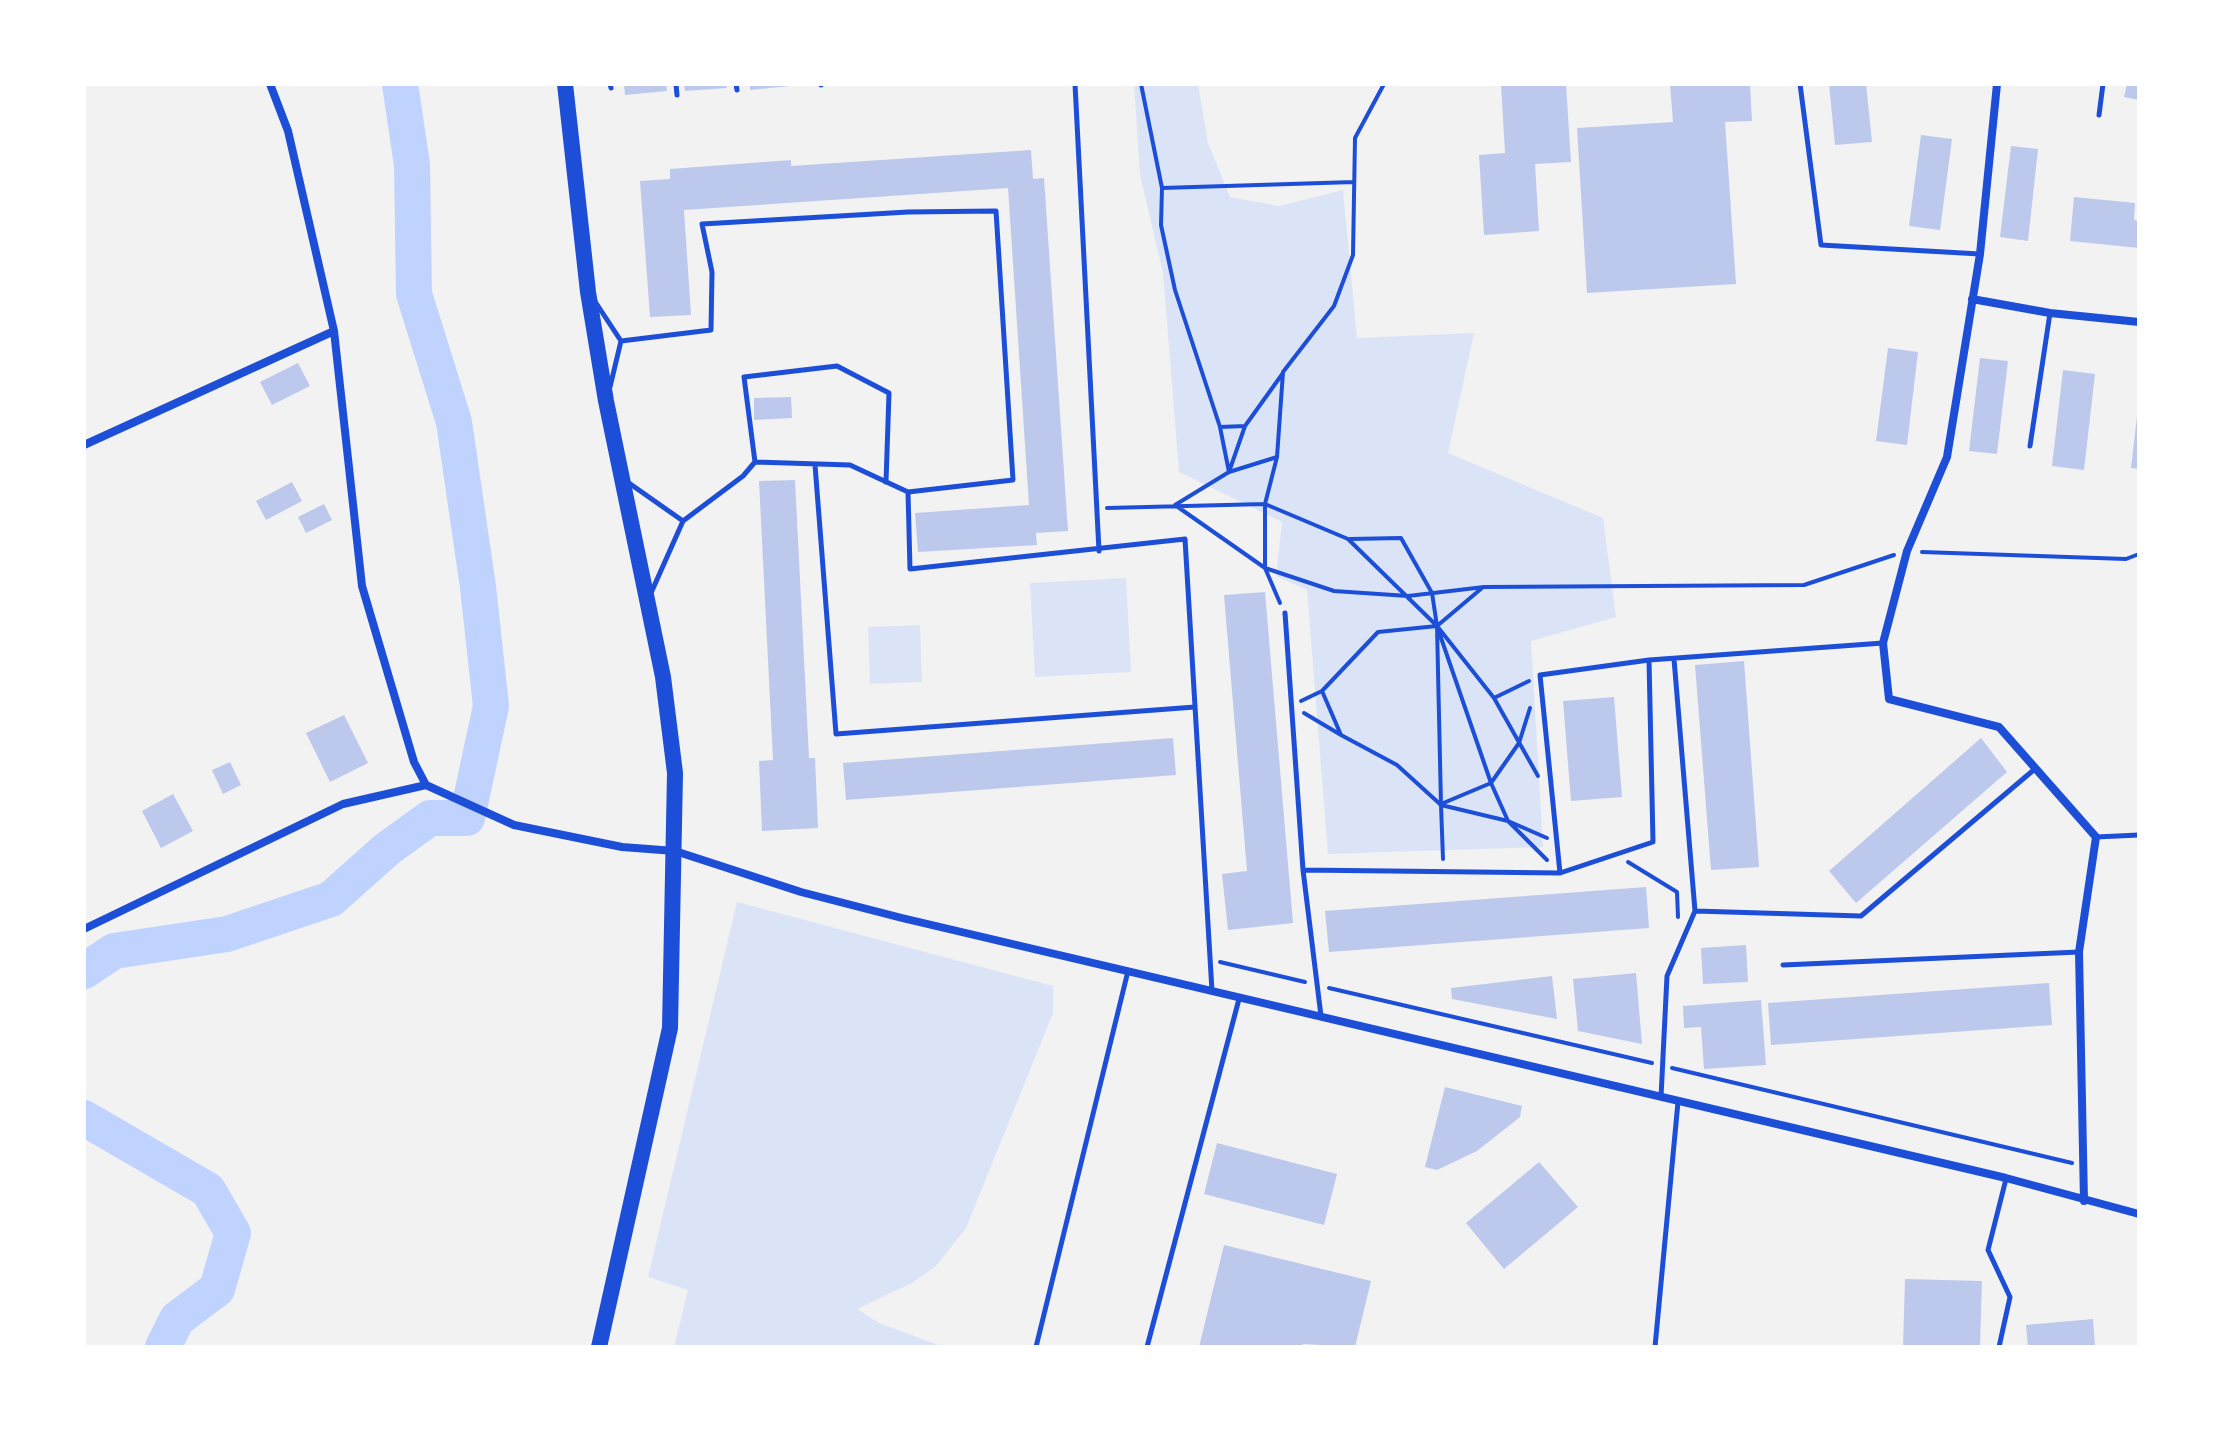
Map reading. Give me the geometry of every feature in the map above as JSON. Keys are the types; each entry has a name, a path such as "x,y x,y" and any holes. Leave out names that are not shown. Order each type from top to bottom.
{"main road":[{"path":"565,84 588,292 606,401 663,677 675,773 670,1028 599,1347"}],"street":[{"path":"270,84 288,131 334,331 362,586 414,762 426,785"},
{"path":"1997,84 1980,254 1947,457 1907,551 1883,643 1889,699 1999,727 2096,837 2079,952 2084,1201"},
{"path":"1972,299 2050,313 2139,322"},
{"path":"84,445 334,331"},
{"path":"84,929 343,804 426,785 514,825 622,847 675,851 801,892 1239,999 2006,1178 2139,1214"}],"lane":[{"path":"676,84 677,95"},
{"path":"1075,84 1099,551"},
{"path":"1800,84 1821,245 1980,254"},
{"path":"2099,115 2103,84"},
{"path":"621,341 711,330 712,272 702,224 908,212 996,211 1013,480 908,492 850,465 755,462"},
{"path":"588,292 621,341 606,401"},
{"path":"2030,446 2050,313"},
{"path":"646,603 683,521 743,476 755,462 744,377 837,366 889,393 886,482"},
{"path":"815,465 836,734 1195,707"},
{"path":"622,478 683,521"},
{"path":"908,492 910,569 1099,551 1185,539 1212,992"},
{"path":"1285,613 1303,870 1321,1016"},
{"path":"1560,873 1540,675 1649,660 1883,643"},
{"path":"1661,1098 1667,976 1695,911 1674,659"},
{"path":"1303,870 1560,873 1653,842 1649,660"},
{"path":"1695,911 1861,916 2036,768"},
{"path":"2096,837 2139,835"},
{"path":"1783,965 2079,952"},
{"path":"1036,1347 1128,971"},
{"path":"1147,1347 1239,999"},
{"path":"1655,1347 1678,1102"},
{"path":"1999,1347 2010,1297 1988,1250 2006,1178"}],"path":[{"path":"1141,84 1162,188 1161,225 1175,290 1220,427 1229,472"},
{"path":"1229,472 1245,426 1334,306 1353,255 1355,138 1384,84"},
{"path":"1162,188 1354,182"},
{"path":"1283,372 1277,457 1265,504 1265,568 1285,613"},
{"path":"1220,427 1245,426"},
{"path":"1175,505 1229,472 1277,457"},
{"path":"1096,509 1265,504 1348,539 1437,626 1494,698 1552,800"},
{"path":"1175,505 1265,568 1334,591 1408,596 1484,587 1804,585 1907,551 2126,559 2139,554"},
{"path":"1348,539 1401,538 1432,593 1437,626 1443,872"},
{"path":"1292,706 1322,691 1378,632 1437,626 1484,587"},
{"path":"1437,626 1491,783 1508,821 1560,873"},
{"path":"1494,698 1540,675"},
{"path":"1441,805 1491,783 1519,743 1540,675"},
{"path":"1322,691 1341,735"},
{"path":"1292,706 1397,765 1441,805 1508,821 1556,842"},
{"path":"1615,854 1677,892 1679,949"},
{"path":"1210,960 2083,1166"}],"shaded area":[{"path":"1134,84 1198,84 1208,143 1230,197 1279,206 1343,190 1357,338 1474,333 1448,453 1603,518 1616,617 1531,641 1543,847 1328,854 1307,590 1276,576 1282,522 1179,472 1163,273 1140,175"},
{"path":"1126,578 1131,672 1035,677 1030,583"},
{"path":"920,625 922,682 870,684 868,627"},
{"path":"737,902 1053,986 1053,1013 966,1228 936,1266 912,1283 857,1309 879,1323 944,1347 674,1347 688,1290 648,1277"}],"building":[{"path":"624,84 666,84 667,91 625,95"},
{"path":"684,84 726,84 727,88 685,91"},
{"path":"750,84 790,84 790,86 750,90"},
{"path":"1501,84 1566,84 1571,162 1535,164 1539,231 1484,235 1479,155 1505,153"},
{"path":"1670,84 1750,84 1752,121 1725,122 1736,284 1587,293 1577,128 1673,122"},
{"path":"1829,84 1866,84 1872,142 1835,145"},
{"path":"2127,84 2139,84 2139,100 2124,97"},
{"path":"1921,135 1952,139 1940,230 1909,226"},
{"path":"2011,146 2038,149 2028,241 2000,237"},
{"path":"1031,150 1033,179 1044,178 1068,531 1036,533 1037,545 918,552 915,513 1029,505 1008,188 684,210 691,315 650,317 640,181 670,179 670,169 791,160 791,166"},
{"path":"2074,197 2135,203 2134,220 2139,221 2139,248 2070,241"},
{"path":"1888,348 1918,352 1907,445 1876,441"},
{"path":"1980,358 2008,361 1997,454 1969,451"},
{"path":"298,363 310,386 272,405 260,382"},
{"path":"2063,370 2095,374 2084,470 2052,466"},
{"path":"791,397 792,418 754,420 754,398"},
{"path":"2139,416 2139,469 2131,468"},
{"path":"795,480 809,758 815,758 818,828 762,831 759,761 773,760 759,481"},
{"path":"292,482 302,501 266,520 256,501"},
{"path":"324,504 332,520 306,533 298,517"},
{"path":"1265,592 1293,923 1228,930 1222,874 1247,871 1224,595"},
{"path":"1744,661 1759,867 1711,870 1695,665"},
{"path":"1614,697 1622,797 1571,801 1563,701"},
{"path":"344,715 368,763 330,782 306,733"},
{"path":"1173,738 1176,775 846,800 843,763"},
{"path":"1981,738 2007,772 1856,903 1829,871"},
{"path":"230,762 241,785 223,794 212,770"},
{"path":"173,794 193,831 161,848 142,811"},
{"path":"1646,887 1649,928 1329,952 1325,911"},
{"path":"1746,945 1748,982 1703,984 1701,948"},
{"path":"1636,973 1642,1044 1578,1031 1573,979"},
{"path":"1552,976 1557,1019 1452,999 1451,988"},
{"path":"2049,983 2052,1025 1771,1045 1768,1003"},
{"path":"1761,1000 1766,1065 1704,1069 1701,1027 1684,1028 1683,1006"},
{"path":"1445,1087 1522,1106 1520,1117 1477,1151 1437,1170 1425,1167"},
{"path":"1217,1143 1337,1174 1324,1225 1204,1194"},
{"path":"1539,1162 1578,1207 1504,1269 1466,1223"},
{"path":"1224,1245 1371,1281 1355,1347 1303,1344 1302,1347 1199,1347"},
{"path":"1905,1279 1982,1281 1980,1347 1903,1347"},
{"path":"2093,1319 2095,1347 2028,1347 2026,1325"}],"waterway":[{"path":"84,971 114,951 227,934 331,899 387,849 430,818 467,818 491,706 478,587 454,422 414,294 412,165 400,84"},
{"path":"84,1118 208,1190 233,1233 217,1289 177,1319 163,1347"}]}
